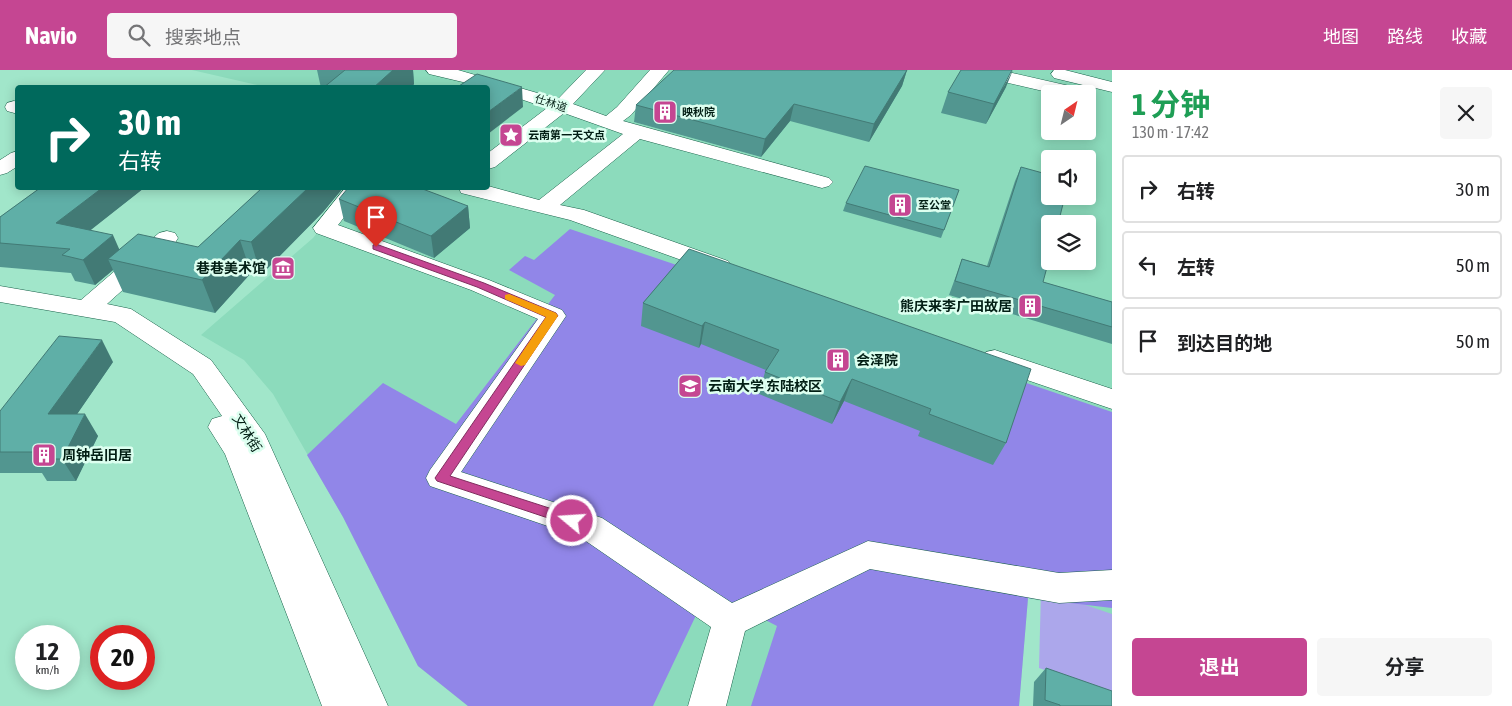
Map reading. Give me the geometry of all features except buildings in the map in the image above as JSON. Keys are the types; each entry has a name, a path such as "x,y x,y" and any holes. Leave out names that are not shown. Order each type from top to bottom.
{"street":[{"name":"仕林道","path":"435,70 561,106 637,132 822,182"},
{"path":"490,161 561,106 596,70"},
{"path":"608,123 624,111 660,70"},
{"path":"976,70 1042,85"},
{"path":"1041,70 1112,86"},
{"path":"450,85 460,76"},
{"path":"1096,97 1112,101"},
{"path":"543,208 637,132"},
{"path":"0,169 15,159"},
{"path":"354,190 324,228 480,285 553,316 441,478 591,527 730,622"},
{"path":"476,190 576,215 740,273"},
{"path":"86,309 167,238"},
{"name":"文林街","path":"0,294 122,315 202,367 255,442 369,706"},
{"name":"文林街","path":"0,306 109,324 188,376 238,451 330,697"},
{"path":"978,354 1112,399"},
{"path":"707,706 730,622 868,555 1059,588 1112,585"}],"shaded area":[{"name":"云南大学 东陆校区","path":"192,70 1112,70 1112,618 1028,598 1019,706 468,706 418,666 343,517 273,394 244,360 201,335 313,238 352,190 490,190 490,85 257,85"},
{"path":"570,229 1112,412 1112,608 1028,598 1019,706 751,706 777,626 708,590 653,706 468,706 418,666 343,517 307,455 383,383 456,424 555,295 509,270 525,256 534,260"},
{"path":"1041,590 1112,614 1112,693 1039,668"}],"slow traffic":[{"path":"509,297 553,316 521,363"}],"place":[{"name":"映秋院","path":"665,112"},
{"name":"云南第一天文点","path":"511,135"},
{"name":"至公堂","path":"900,205"},
{"name":"巷巷美术馆","path":"283,268"},
{"name":"熊庆来李广田故居","path":"1030,306"},
{"name":"会泽院","path":"838,360"},
{"name":"云南大学 东陆校区","path":"690,386"},
{"name":"周钟岳旧居","path":"44,455"}],"route":[{"path":"376,247 480,285 553,316 441,478 572,521"}]}
